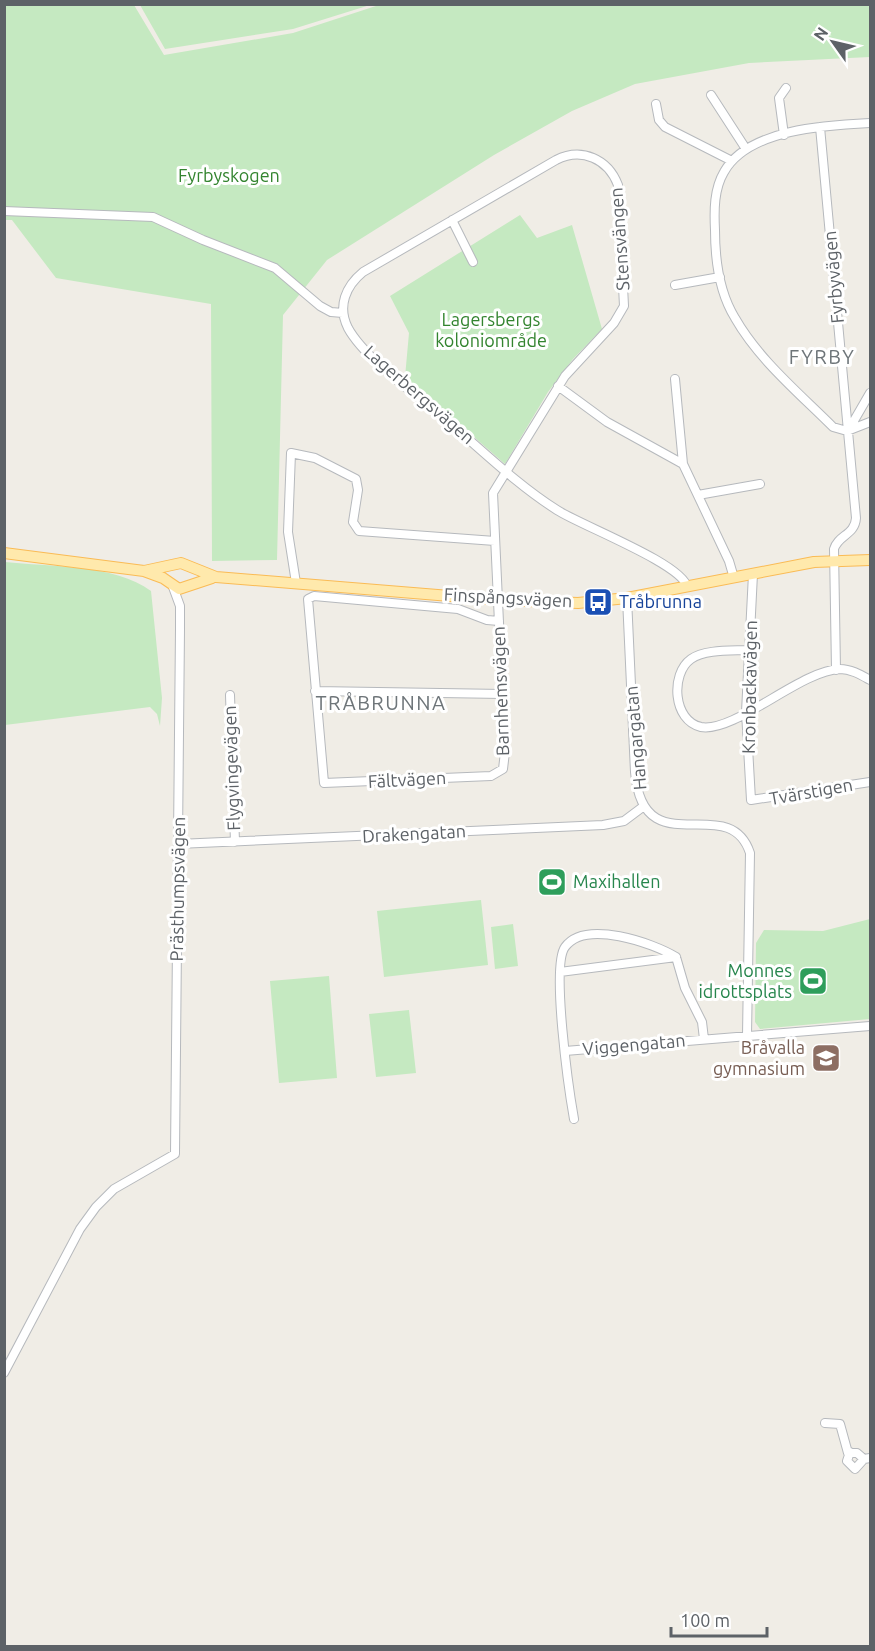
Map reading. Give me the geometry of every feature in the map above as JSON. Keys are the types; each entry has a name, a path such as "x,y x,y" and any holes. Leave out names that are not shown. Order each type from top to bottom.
{"main road":[{"name":"Finspångsvägen","path":"4,553 144,571 181,563 216,577 500,600 578,603 627,598 849,556 870,555"},
{"name":"Finspångsvägen","path":"834,560 870,560"},
{"path":"171,566 167,575 171,584"},
{"path":"188,585 192,577 189,568"},
{"name":"Finspångsvägen","path":"144,571 171,584 188,585 216,577"}],"street":[{"path":"784,135 779,98 786,87"},
{"path":"711,95 746,149"},
{"path":"656,105 659,120 665,127 732,160"},
{"path":"870,123 820,127 784,135 746,149 732,160 721,179 715,202 715,237 720,277 734,318 753,345 833,427 847,431 870,422"},
{"name":"Fyrbyvägen","path":"820,127 856,523 853,530 836,543 834,560"},
{"name":"Stensvängen","path":"344,314 344,299 355,278 561,157 575,154 589,156 603,163 612,173 620,198 624,306 614,323 575,364 558,386 495,487 492,499 500,600"},
{"path":"4,211 153,217 203,240 275,268 327,310 344,314"},
{"path":"452,220 473,262"},
{"path":"675,285 720,277"},
{"name":"Lagerbergsvägen","path":"344,314 352,334 379,363 506,471 566,516 641,552 678,573 685,580 687,588"},
{"path":"675,379 683,465 729,561 734,578"},
{"path":"558,386 607,422 683,465"},
{"path":"847,431 870,393"},
{"path":"296,583 288,532 291,453 315,458 356,479 358,490 353,522 359,531 495,542"},
{"path":"698,495 759,484"},
{"path":"834,560 836,670"},
{"name":"Kronbackavägen","path":"751,800 746,712 753,574"},
{"name":"Prästhumpsvägen","path":"171,584 180,606"},
{"name":"Prästhumpsvägen","path":"4,1373 80,1229 91,1214 114,1189 175,1154 180,606 188,585"},
{"path":"499,621 487,620 458,609 314,596 308,599 315,691 503,694"},
{"name":"Hangargatan","path":"627,598 635,772 637,789 644,806 659,820 673,825 724,825 735,830 747,844 750,863 747,1035"},
{"name":"Barnhemsvägen","path":"492,776 503,769 506,752 499,621 500,600"},
{"path":"749,650 698,656 685,665 678,680 680,709 693,724 714,727 784,691 836,670 847,670 870,680"},
{"name":"Fältvägen","path":"315,691 324,783 492,776"},
{"name":"Flygvingevägen","path":"230,695 235,842"},
{"name":"Tvärstigen","path":"751,800 870,782"},
{"name":"Drakengatan","path":"178,844 603,825 624,820 644,806"},
{"path":"574,1119 565,1051 560,972 560,960 566,945 574,939 598,934 621,936 676,957"},
{"path":"560,972 676,957"},
{"name":"Viggengatan","path":"676,957 685,988 702,1022 704,1039"},
{"path":"747,1035 870,1026"},
{"name":"Viggengatan","path":"565,1051 747,1035"},
{"path":"825,1423 840,1424 848,1453 850,1452 857,1453 867,1459 855,1469 847,1461 850,1452"}],"green space":[{"name":"Fyrbyskogen","path":"5,5 134,5 164,55 293,33 379,5 870,5 870,57 749,63 635,84 572,111 494,155 327,260 283,315 277,560 212,561 211,304 56,278 12,220 5,220"},
{"path":"140,5 370,5 293,29 165,49"},
{"name":"Lagersbergs koloniområde","path":"520,215 537,238 572,225 602,329 573,359 548,392 505,464 405,377 409,333 390,296"},
{"path":"5,562 101,571 136,582 151,591 162,698 160,726 157,714 150,707 5,725"},
{"path":"481,900 488,965 384,977 377,911"},
{"name":"Monnes idrottsplats","path":"870,919 870,1019 760,1029 755,1022 756,943 764,930 823,931"},
{"path":"513,924 518,966 495,969 491,927"},
{"path":"329,976 337,1078 279,1083 270,981"},
{"path":"409,1010 416,1073 376,1077 369,1014"}],"place":[{"name":"Tråbrunna","path":"598,602"},
{"name":"Maxihallen","path":"552,882"},
{"name":"Monnes idrottsplats","path":"813,981"},
{"name":"Bråvalla gymnasium","path":"826,1058"}],"district":[{"name":"FYRBY","path":"822,357"},
{"name":"TRÅBRUNNA","path":"381,703"}]}
